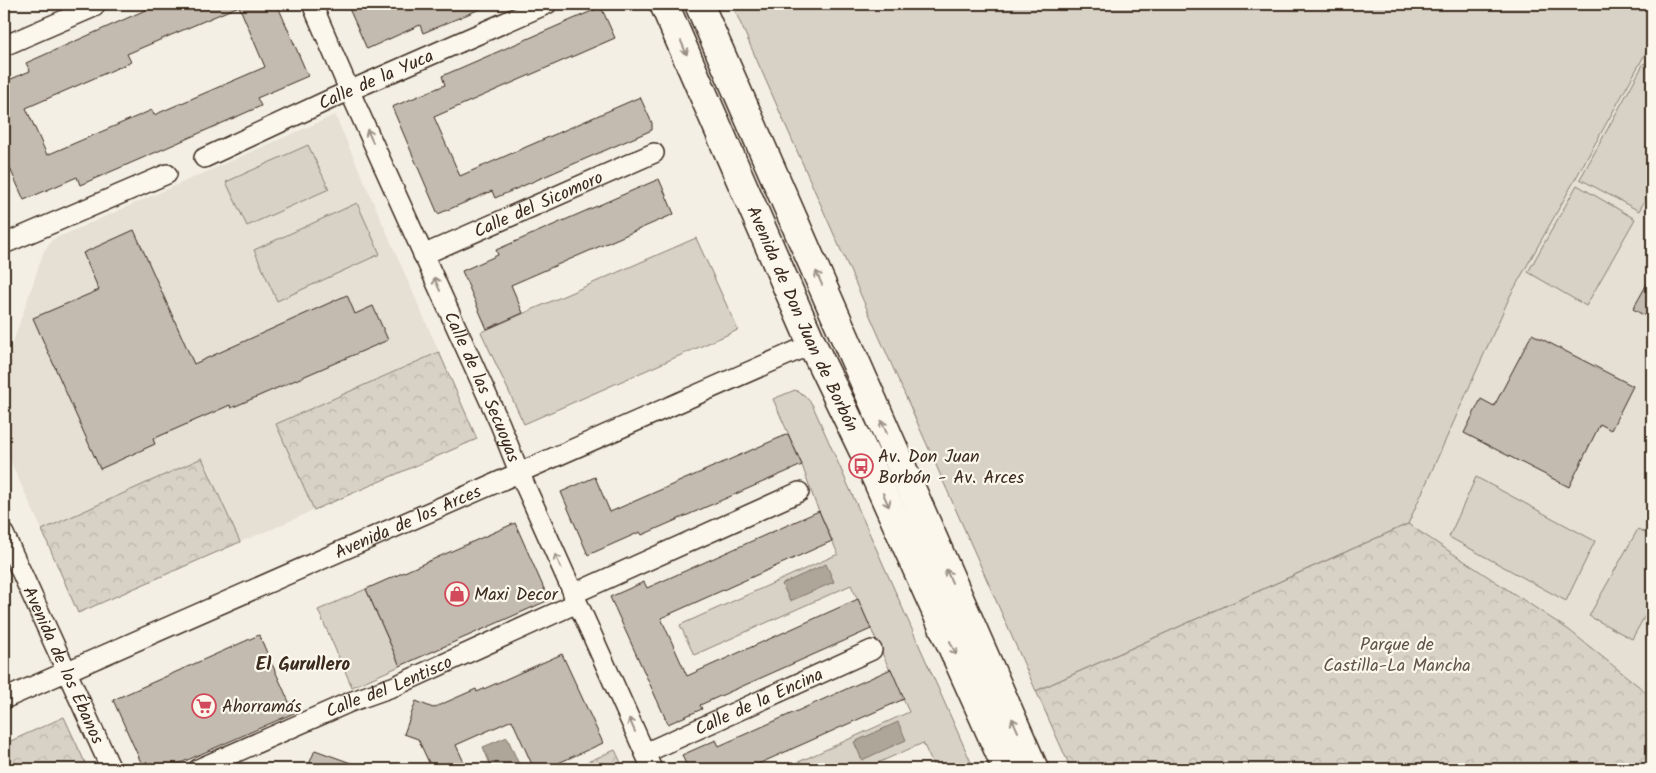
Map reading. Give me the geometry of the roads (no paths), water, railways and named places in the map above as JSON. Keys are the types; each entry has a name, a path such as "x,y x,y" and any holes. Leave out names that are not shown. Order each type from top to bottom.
{"street":[{"name":"Calle de las Secuoyas","path":"312,4 649,761"},
{"name":"Calle de la Yuca","path":"204,158 547,4"},
{"name":"Avenida de Don Juan de Borbón","path":"664,4 812,344 877,480 1007,769"},
{"name":"Avenida de Don Juan de Borbón","path":"698,4 1034,769"},
{"path":"4,46 94,7"},
{"name":"Calle del Sicomoro","path":"423,255 654,153"},
{"path":"4,244 167,174"},
{"name":"Avenida de los Arces","path":"4,699 812,344"},
{"name":"Calle del Lentisco","path":"198,769 350,702 395,686 575,598 800,492"},
{"name":"Avenida de los Ébanos","path":"4,534 111,769"},
{"name":"Calle de la Encina","path":"649,761 872,650"}],"place":[{"name":"Av. Don Juan Borbón - Av. Arces","path":"861,466"},
{"name":"Maxi Decor","path":"457,594"},
{"name":"Ahorramás","path":"204,706"}],"district":[{"name":"El Gurullero","path":"303,663"}],"park label":[{"name":"Parque de Castilla-La Mancha","path":"1397,654"}]}
